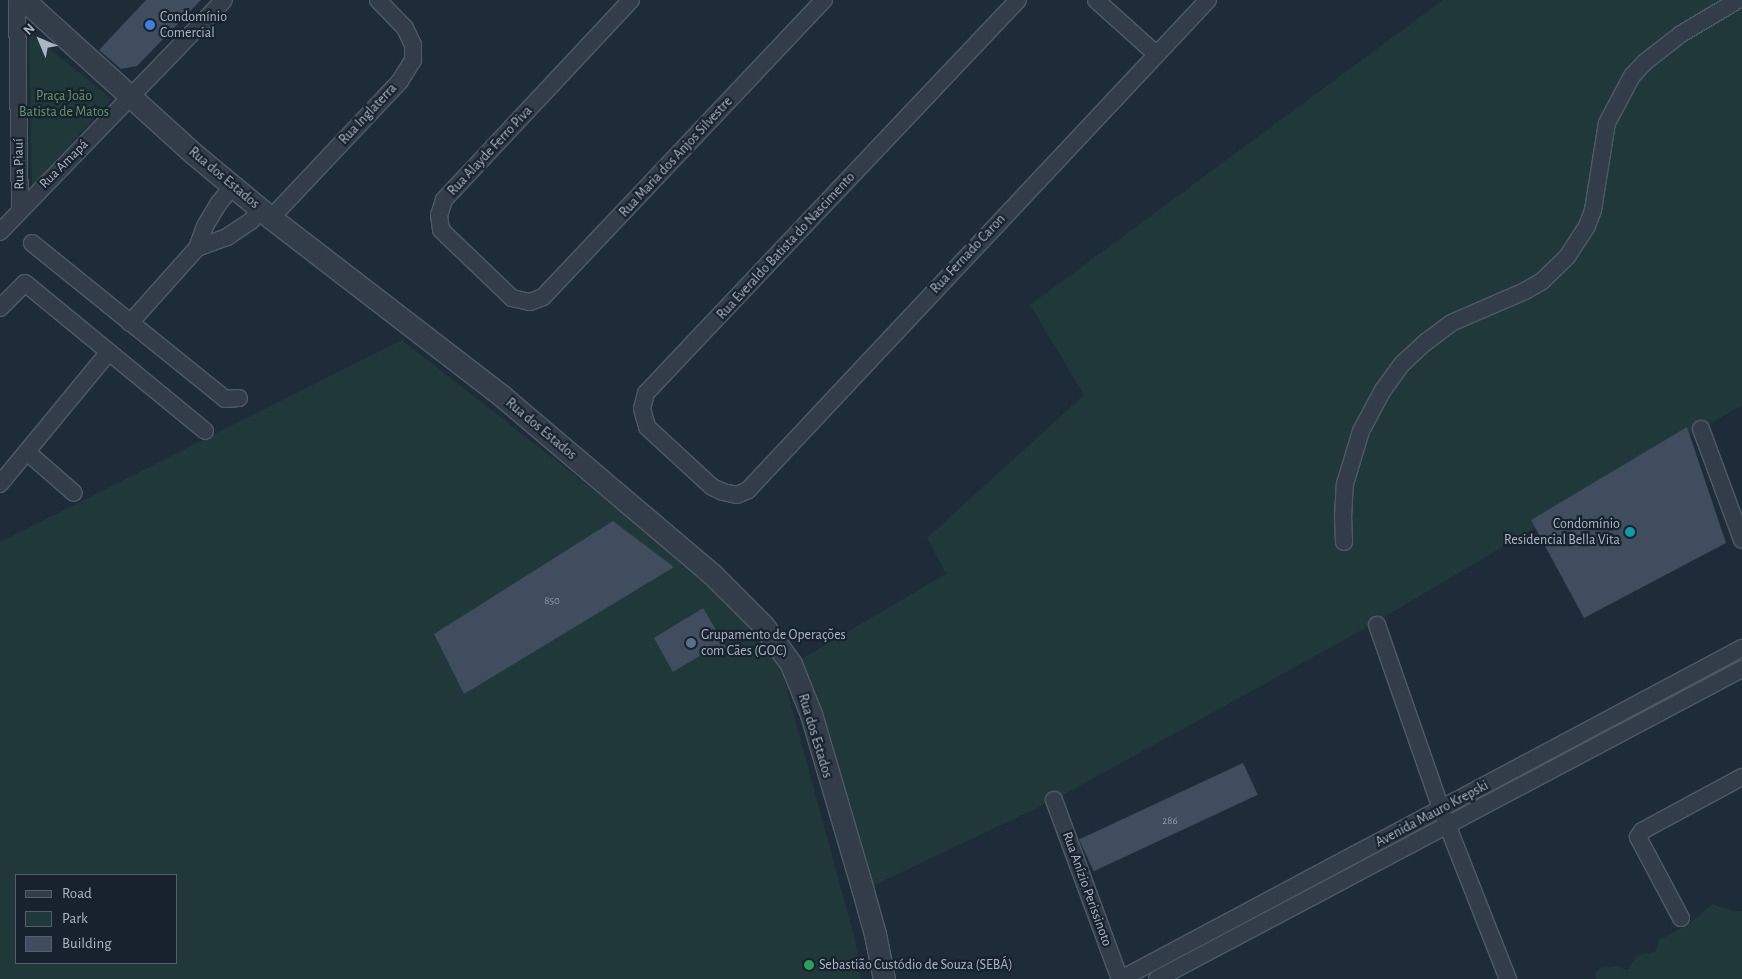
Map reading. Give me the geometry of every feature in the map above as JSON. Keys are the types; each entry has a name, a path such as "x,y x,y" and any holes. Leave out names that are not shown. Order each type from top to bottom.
{"street":[{"name":"Rua Piauí","path":"17,0 20,209"},
{"name":"Rua dos Estados","path":"24,0 130,97 266,214 502,396 711,573 764,625 791,664 811,714 868,908 884,979"},
{"name":"Rua Amapá","path":"0,232 20,209 224,0"},
{"name":"Rua Inglaterra","path":"197,248 227,237 251,221 266,214 400,80 412,60 413,45 405,28 378,0"},
{"name":"Rua Alayde Ferro Piva","path":"520,301 512,298 440,230 439,215 444,200 631,0"},
{"name":"Rua Maria dos Anjos Silvestre","path":"520,301 530,302 544,297 824,0"},
{"name":"Rua Everaldo Batista do Nascimento","path":"722,492 712,487 647,427 642,409 646,393 1018,0"},
{"path":"1096,0 1156,54"},
{"name":"Rua Fernado Caron","path":"722,492 737,494 748,490 1208,0"},
{"path":"1344,542 1342,518 1345,484 1358,440 1371,410 1392,377 1402,364 1426,342 1451,323 1525,291 1542,281 1567,258 1588,226 1593,210 1607,123 1632,76 1645,62 1681,34 1738,0"},
{"path":"130,323 197,248 206,226 219,203 233,186"},
{"path":"32,243 225,399 239,398"},
{"path":"0,308 25,283 205,431"},
{"path":"0,484 109,352"},
{"path":"1701,430 1742,540"},
{"path":"27,452 74,493"},
{"path":"1377,625 1441,809 1508,979"},
{"name":"Avenida Mauro Krepski","path":"1120,979 1742,648"},
{"name":"Avenida Mauro Krepski","path":"1156,979 1742,669"},
{"path":"1681,918 1638,837 1642,830 1742,777"},
{"name":"Rua Anízio Perissinoto","path":"1054,800 1120,979"}],"green space":[{"path":"1443,0 1742,0 1742,405 1362,630 1054,800 864,890 789,666 946,574 927,538 1084,395 1030,305"},
{"name":"Praça João Batista de Matos","path":"29,32 112,99 32,186 31,136"},
{"path":"402,340 632,520 738,609 773,654 783,675 855,939 861,979 0,979 0,542"},
{"path":"1713,904 1733,911 1742,911 1742,979 1596,979 1595,973 1601,968 1617,966 1627,970 1637,956 1656,951 1659,940 1686,926"}],"building":[{"name":"Condomínio Comercial","path":"146,0 201,0 137,66 121,69 99,50"},
{"name":"Condomínio Residencial Bella Vita","path":"1687,427 1726,543 1584,618 1531,520"},
{"path":"613,521 674,567 464,694 434,634"},
{"name":"Grupamento de Operações com Cães (GOC)","path":"703,608 728,650 717,657 711,649 673,672 654,638"},
{"path":"1243,763 1258,795 1094,871 1079,839"}],"place":[{"name":"Condomínio Comercial","path":"150,25"},
{"name":"Condomínio Residencial Bella Vita","path":"1630,532"},
{"name":"Grupamento de Operações com Cães (GOC)","path":"691,643"},
{"name":"Sebastião Custódio de Souza (SEBÁ)","path":"809,965"}]}
